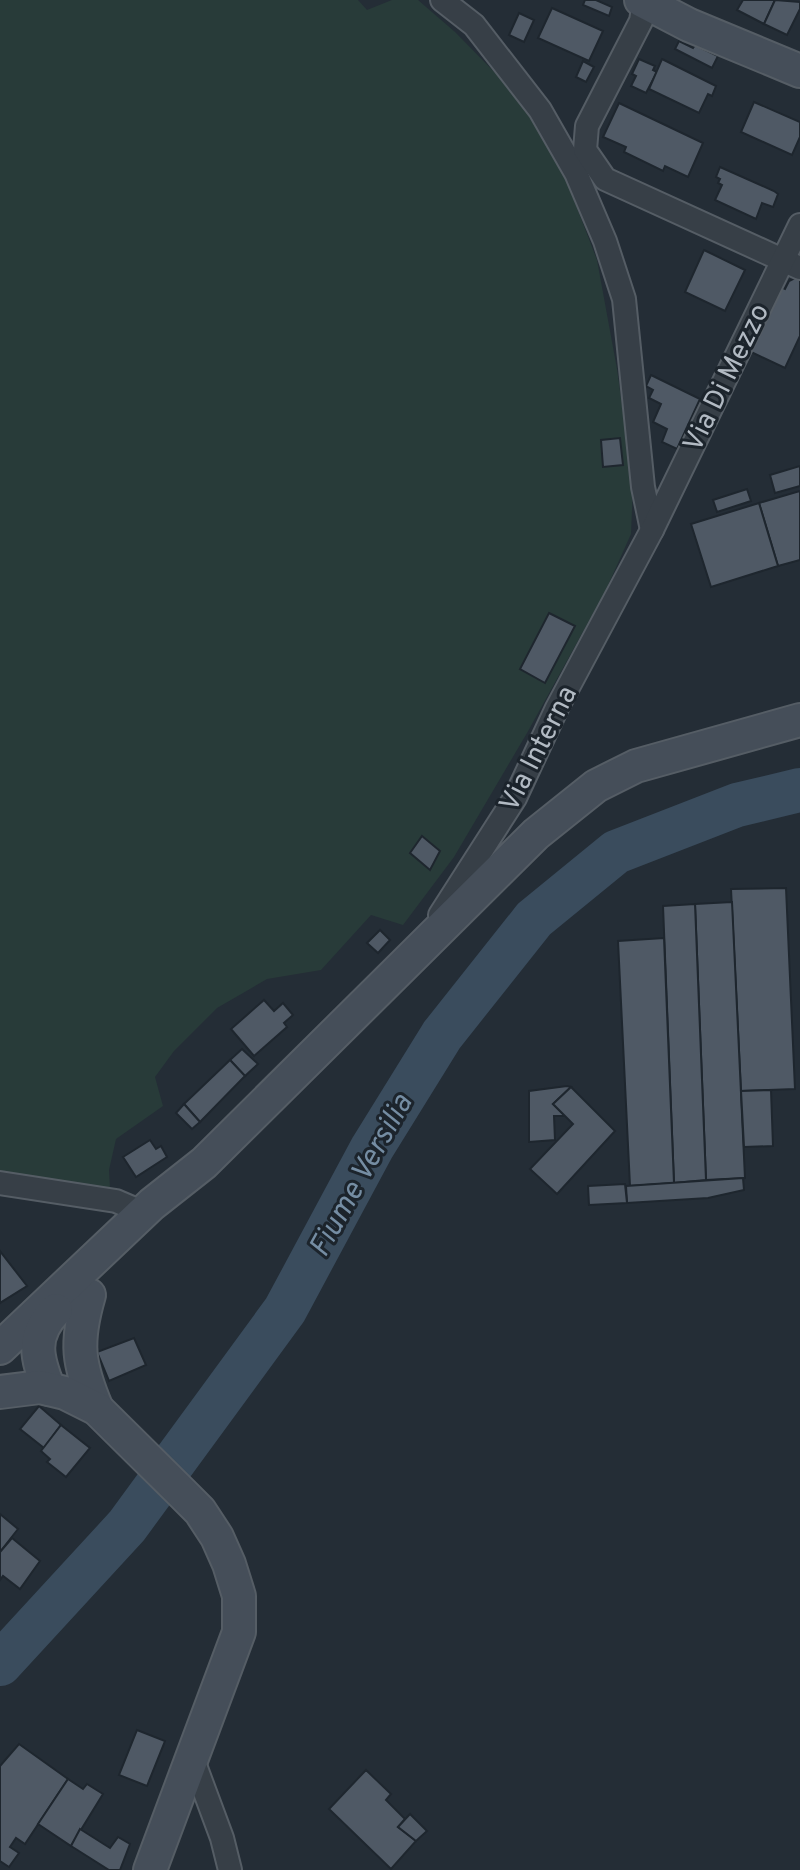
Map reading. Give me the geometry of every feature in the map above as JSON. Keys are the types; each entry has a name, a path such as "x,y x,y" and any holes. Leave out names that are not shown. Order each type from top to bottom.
{"main road":[{"path":"642,1 689,25 800,71"},
{"path":"0,1376 13,1347 102,1253 204,1163 536,834 596,786 636,766 800,720"},
{"path":"13,1347 89,1295 156,1226 189,1175"},
{"path":"89,1295 80,1326 80,1360 86,1383 108,1419 200,1511 217,1537 239,1596 239,1632 150,1870"},
{"path":"13,1347 56,1349 80,1360"},
{"path":"13,1347 49,1389"},
{"path":"0,1392 49,1389 65,1393 108,1419"}],"street":[{"path":"442,0 474,25 540,110 576,173 605,241 624,299 643,487 652,530"},
{"path":"642,1 641,21 587,126 585,150 605,179 792,264"},
{"name":"Via Di Mezzo","path":"652,530 792,264 800,225"},
{"name":"Via Interna","path":"410,959 515,798 557,708 652,530"},
{"path":"0,1183 116,1201 144,1213"},
{"path":"193,1760 222,1838 230,1870"}],"green space":[{"path":"0,0 358,0 367,10 392,0 418,0 455,32 514,92 561,166 597,260 617,369 633,486 631,534 605,592 454,857 403,925 371,915 321,970 267,979 217,1008 174,1051 155,1077 163,1106 116,1139 109,1170 111,1206 0,1190"}],"building":[{"path":"585,0 596,0 612,7 609,16 583,5"},
{"path":"743,0 775,0 764,24 737,10"},
{"path":"775,0 800,2 800,9 787,35 764,24"},
{"path":"552,8 603,31 589,61 538,38"},
{"path":"519,13 534,20 524,42 509,35"},
{"path":"679,41 718,56 712,68 675,49"},
{"path":"639,59 655,66 653,70 657,72 646,93 631,86 636,76 632,74"},
{"path":"662,59 716,86 712,96 708,94 699,113 649,89"},
{"path":"583,61 594,67 586,82 576,77"},
{"path":"754,102 800,122 800,137 792,155 741,132"},
{"path":"619,103 703,143 688,177 665,166 663,171 624,152 626,147 603,137"},
{"path":"720,167 778,194 773,207 762,203 756,219 715,200 722,185 716,177"},
{"path":"704,250 745,270 725,311 685,292"},
{"path":"800,277 800,336 785,368 751,352 781,287 785,289 789,281"},
{"path":"651,375 700,399 677,449 662,442 667,429 653,422 661,404 649,398 653,390 646,386"},
{"path":"620,438 623,465 603,467 601,440"},
{"path":"800,466 800,486 775,493 770,475"},
{"path":"747,489 751,501 717,512 713,500"},
{"path":"800,491 800,560 778,566 759,503"},
{"path":"759,503 778,566 711,587 691,524"},
{"path":"549,613 575,626 545,683 520,669"},
{"path":"422,836 440,851 430,870 410,853"},
{"path":"786,888 795,1089 741,1091 731,889"},
{"path":"732,902 745,1178 706,1180 695,904"},
{"path":"695,904 706,1180 674,1183 663,906"},
{"path":"380,930 390,940 378,953 367,943"},
{"path":"664,938 674,1183 630,1186 618,941"},
{"path":"264,1000 274,1011 283,1003 293,1015 284,1023 287,1027 254,1056 231,1029"},
{"path":"242,1049 258,1064 245,1076 230,1060"},
{"path":"230,1060 245,1076 200,1122 184,1104"},
{"path":"571,1087 553,1104 565,1116 554,1116 555,1140 529,1142 529,1091"},
{"path":"571,1087 615,1131 557,1194 530,1169 573,1124 553,1104"},
{"path":"771,1090 773,1146 744,1147 741,1091"},
{"path":"184,1104 200,1122 192,1129 176,1113"},
{"path":"150,1140 156,1149 161,1146 167,1157 136,1177 123,1157"},
{"path":"743,1178 744,1190 708,1198 627,1203 626,1186"},
{"path":"625,1184 627,1203 589,1205 588,1186"},
{"path":"0,1251 27,1286 0,1303"},
{"path":"134,1338 146,1365 109,1381 97,1352"},
{"path":"39,1406 61,1425 44,1448 20,1429"},
{"path":"61,1425 90,1448 66,1477 47,1462 50,1459 41,1451"},
{"path":"0,1514 18,1529 0,1552"},
{"path":"12,1538 40,1561 20,1589 3,1576 0,1580 0,1552"},
{"path":"137,1730 165,1741 147,1786 119,1775"},
{"path":"19,1744 68,1779 25,1844 16,1838 10,1847 19,1853 9,1867 0,1861 0,1766"},
{"path":"366,1770 391,1794 386,1800 405,1819 398,1827 416,1841 391,1869 329,1809"},
{"path":"68,1779 83,1789 87,1784 103,1794 71,1846 38,1824"},
{"path":"410,1814 427,1831 416,1841 398,1827"},
{"path":"80,1829 110,1848 118,1837 130,1844 120,1870 109,1870 71,1846"}],"waterway":[{"name":"Fiume Versilia","path":"0,1664 127,1526 285,1310 372,1148 442,1035 534,919 616,852 737,805 800,790"}]}
